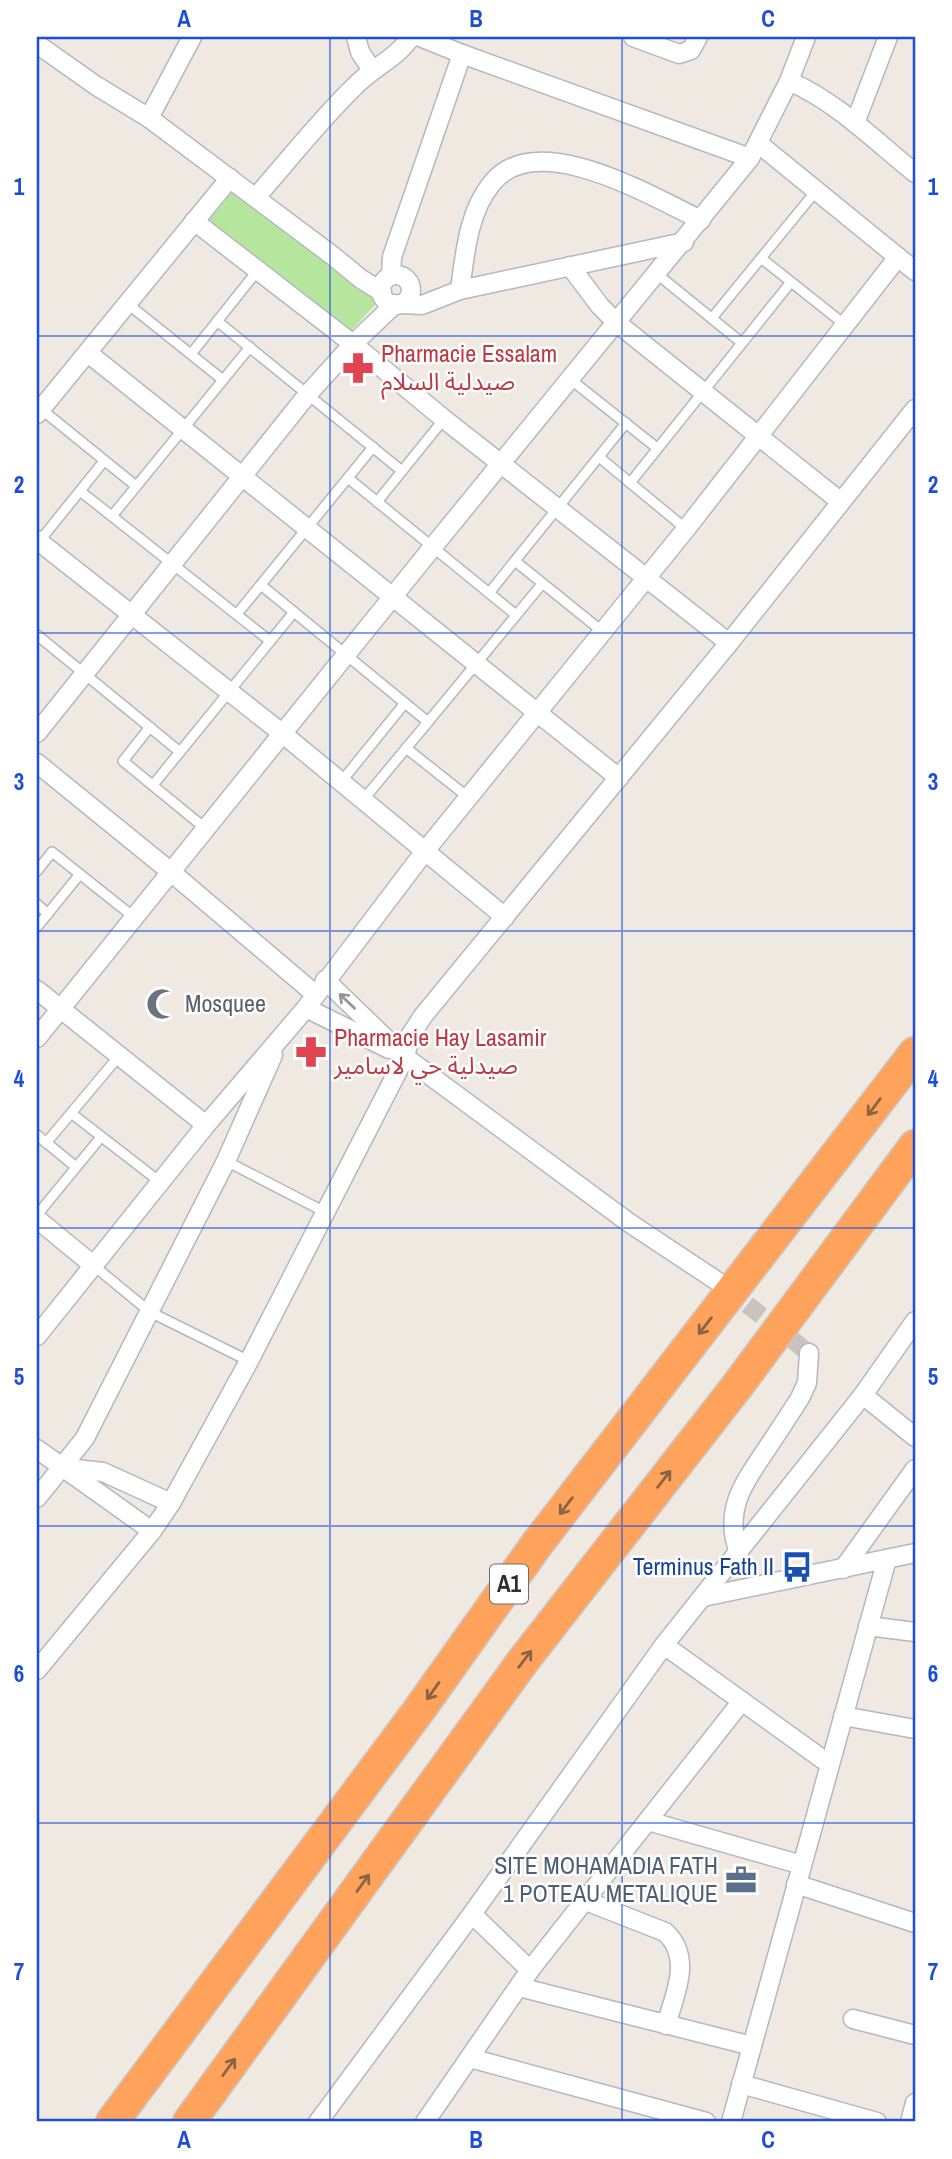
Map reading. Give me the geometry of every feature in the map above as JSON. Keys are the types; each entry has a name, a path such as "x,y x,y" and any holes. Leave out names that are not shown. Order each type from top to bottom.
{"highway":[{"name":"A1","path":"112,2122 419,1710 554,1522 915,1053"},
{"name":"A1","path":"189,2122 523,1661 738,1385 915,1146"}],"street":[{"path":"149,118 192,37"},
{"path":"356,37 360,52 372,70"},
{"path":"256,197 341,100 372,70 396,55 411,37"},
{"path":"420,37 461,54 755,151 816,191 915,271"},
{"path":"633,37 679,54 691,50 698,37"},
{"path":"37,1038 755,151 789,81 806,37"},
{"path":"855,123 888,37"},
{"path":"37,44 95,85 149,118 333,256 390,292 422,305 456,292 684,242"},
{"path":"390,292 392,257 461,54"},
{"path":"789,81 809,90 855,123 915,173"},
{"path":"456,292 468,235 485,194 502,173 524,162 557,162 579,167 623,183 701,220"},
{"path":"39,411 230,178"},
{"path":"194,221 258,270 360,337 443,419 729,642"},
{"path":"37,1336 206,1125 280,1039 425,851 648,577 898,257"},
{"path":"570,266 600,306 617,323 841,502"},
{"path":"37,733 308,394 360,337 390,292 405,278 411,285 456,292"},
{"path":"88,353 619,778"},
{"path":"39,1662 152,1531 171,1503 249,1361 405,1057 410,1036 422,1016 619,778 915,409"},
{"path":"37,542 283,734 505,917"},
{"path":"37,763 315,994 628,1222 717,1281"},
{"path":"37,990 206,1125"},
{"path":"315,994 405,1057"},
{"path":"37,1498 85,1438 226,1161 280,1039"},
{"path":"37,1217 93,1265"},
{"path":"318,2122 472,1914 664,1645 863,1395 915,1321"},
{"path":"738,1553 732,1523 740,1488 800,1398 809,1373 809,1353"},
{"path":"863,1395 915,1437"},
{"path":"37,1449 152,1531"},
{"path":"63,1467 103,1472 171,1503"},
{"path":"843,1569 915,1469"},
{"path":"703,1597 915,1553"},
{"path":"731,2122 887,1559"},
{"path":"868,1626 915,1632"},
{"path":"664,1645 829,1764"},
{"path":"425,2122 530,1970 742,1702"},
{"path":"843,1716 915,1729"},
{"path":"648,1821 802,1865"},
{"path":"796,1884 915,1923"},
{"path":"586,1901 665,1932 673,1939 681,1960 666,2025"},
{"path":"472,1914 530,1970"},
{"path":"519,1987 752,2046"},
{"path":"853,2019 915,2035"},
{"path":"470,2058 706,2122"},
{"path":"741,2084 877,2122"},
{"path":"910,2122 915,2103"}],"lane":[{"path":"712,318 816,191"},
{"path":"761,258 844,324"},
{"path":"191,354 258,270"},
{"path":"657,274 742,343"},
{"path":"630,483 790,282"},
{"path":"128,303 223,380"},
{"path":"218,321 402,471"},
{"path":"112,516 250,347"},
{"path":"570,379 657,448"},
{"path":"39,411 136,486"},
{"path":"377,502 443,419"},
{"path":"489,593 626,423"},
{"path":"237,614 373,447"},
{"path":"599,457 686,529"},
{"path":"37,542 104,461"},
{"path":"348,478 516,615"},
{"path":"80,491 270,640"},
{"path":"515,561 603,632"},
{"path":"363,800 542,584"},
{"path":"261,585 428,722"},
{"path":"153,785 294,612"},
{"path":"37,635 180,751"},
{"path":"341,782 405,703"},
{"path":"150,727 123,761 206,829"},
{"path":"406,748 469,798"},
{"path":"37,871 52,852 135,918"},
{"path":"37,927 80,874"},
{"path":"37,904 48,914"},
{"path":"46,1143 120,1055"},
{"path":"71,1113 160,1182"},
{"path":"37,1135 76,1167"},
{"path":"37,1217 101,1137"},
{"path":"226,1161 325,1212"},
{"path":"93,1265 150,1312 249,1361"}],"green space":[{"path":"233,191 386,293 346,336 206,224"}],"tunnel":[{"path":"726,1288 809,1353"}],"place":[{"name":"Pharmacie Essalam صيدلية السلام","path":"358,368"},
{"name":"Mosquee","path":"162,1004"},
{"name":"Pharmacie Hay Lasamir صيدلية حي لاسامير","path":"311,1052"},
{"name":"Terminus Fath II","path":"797,1567"},
{"name":"SITE MOHAMADIA FATH 1 POTEAU METALIQUE","path":"741,1880"}]}
